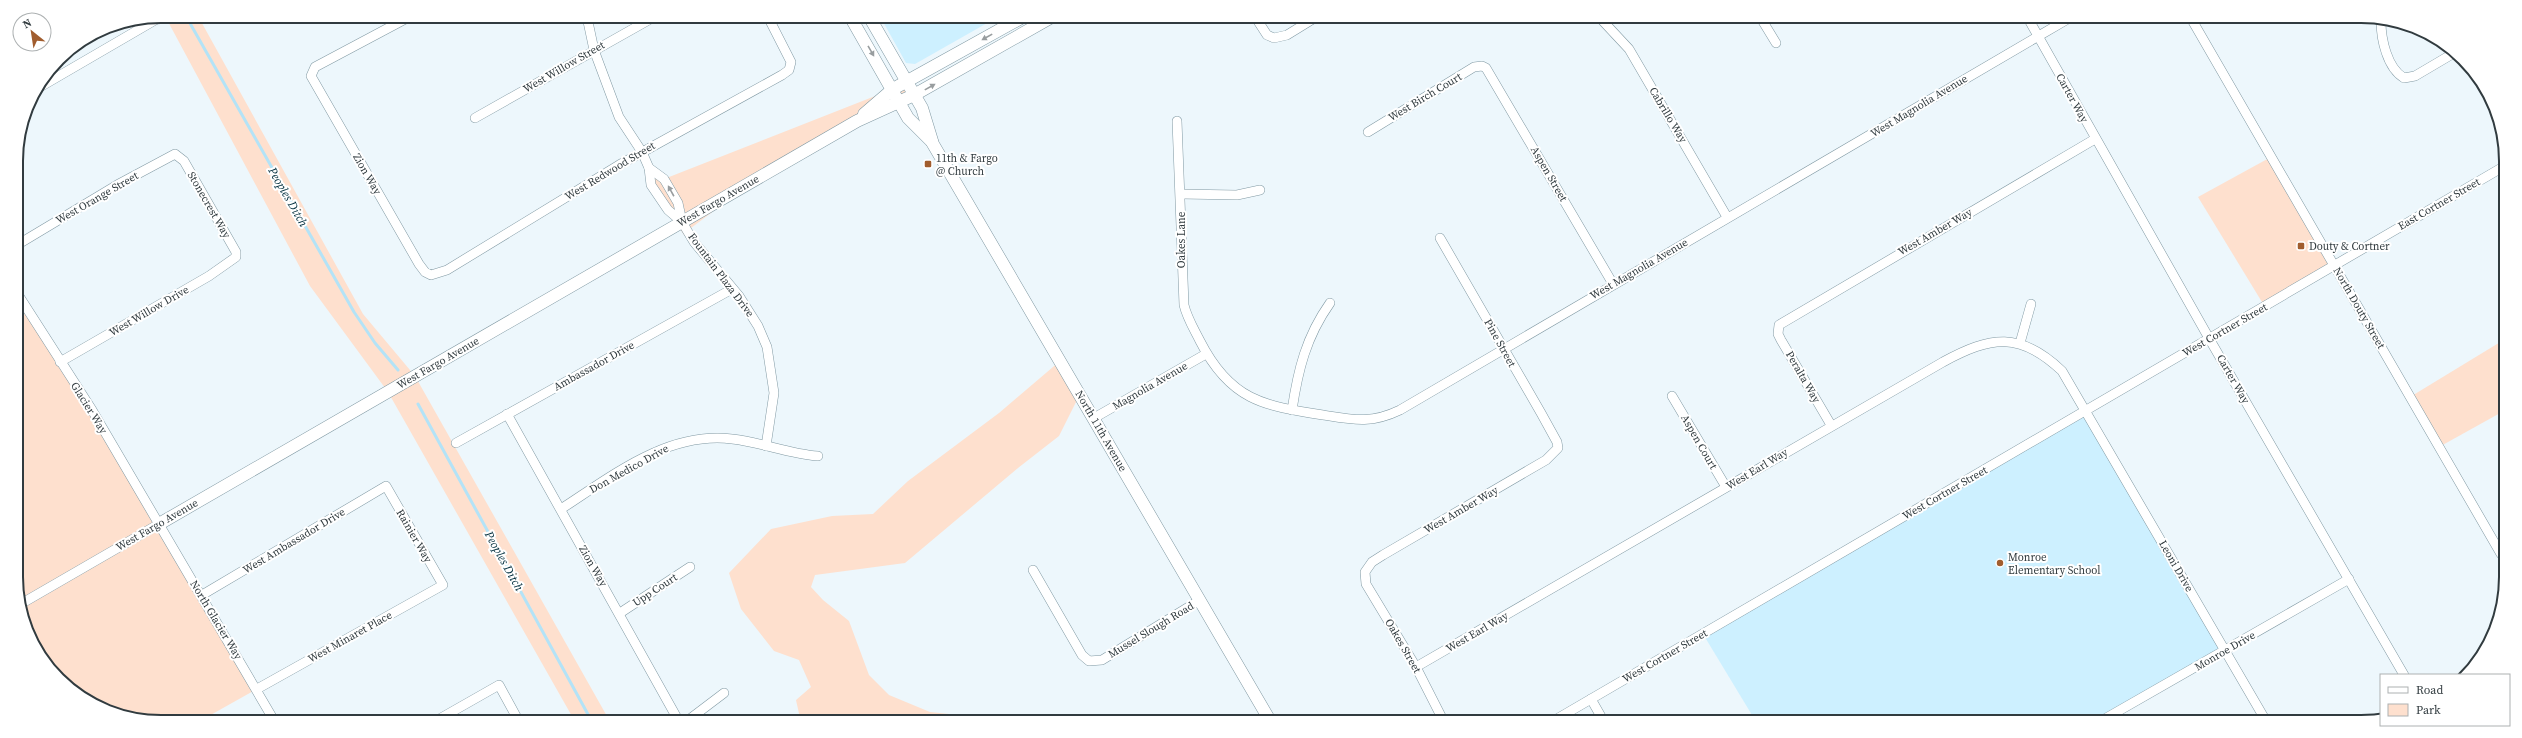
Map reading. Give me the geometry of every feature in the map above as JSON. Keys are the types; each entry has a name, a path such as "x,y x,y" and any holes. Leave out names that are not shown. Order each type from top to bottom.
{"main road":[{"name":"North 11th Avenue","path":"854,23 893,89 908,118 934,144"},
{"name":"North 11th Avenue","path":"873,23 922,108 934,144 1267,715"},
{"name":"West Fargo Avenue","path":"856,121 893,89 1012,23"},
{"name":"West Fargo Avenue","path":"159,524 856,121 914,95 1041,23"}],"street":[{"path":"48,82 149,23"},
{"name":"Zion Way","path":"397,23 335,56 312,71 314,83 419,264 428,274"},
{"name":"Fountain Plaza Drive","path":"588,23 594,50 619,117 642,152 649,168 651,185 668,210 682,222 694,242 732,289 758,326 767,347 774,393 766,446"},
{"name":"West Willow Street","path":"475,118 643,23"},
{"name":"West Redwood Street","path":"428,274 447,270 642,152 782,75 791,66 787,54 771,23"},
{"path":"1260,23 1268,35 1274,38 1286,34 1305,23"},
{"name":"Cabrillo Way","path":"1605,23 1629,49 1727,217"},
{"path":"1764,23 1776,43"},
{"name":"Carter Way","path":"2031,23 2210,340 2403,674"},
{"name":"West Magnolia Avenue","path":"1206,354 1228,381 1245,395 1269,405 1292,410 1368,420 1382,419 2061,23"},
{"name":"North Douty Street","path":"2194,23 2499,551"},
{"path":"2382,25 2388,55 2397,72 2404,78 2414,76 2450,55"},
{"name":"West Birch Court","path":"1368,132 1474,68 1482,66"},
{"name":"Aspen Street","path":"1482,66 1490,72 1613,284"},
{"name":"Oakes Lane","path":"1178,120 1184,305 1186,314 1206,354"},
{"name":"West Amber Way","path":"1777,328 1787,319 2095,139"},
{"name":"West Orange Street","path":"23,241 170,155 178,155"},
{"name":"Stonecrest Way","path":"178,155 184,161 230,240 236,257"},
{"name":"Fountain Plaza Drive","path":"649,168 664,179 678,203 682,222"},
{"name":"East Cortner Street","path":"2334,266 2499,169"},
{"path":"1181,194 1237,196 1260,190"},
{"name":"Pine Street","path":"1440,238 1557,442 1558,448"},
{"name":"West Willow Drive","path":"60,362 209,276 236,257"},
{"name":"West Cortner Street","path":"1564,715 2087,410 2210,340 2334,266"},
{"name":"Ambassador Drive","path":"456,443 732,289"},
{"name":"Glacier Way","path":"23,303 92,410 159,524"},
{"path":"1292,410 1299,367 1311,335 1330,303"},
{"path":"2020,343 2031,304"},
{"name":"Peralta Way","path":"1777,328 1781,340 1831,425"},
{"name":"West Earl Way","path":"1416,667 1831,425 1970,347 1990,343 2020,343 2041,353 2062,371 2087,410"},
{"name":"Magnolia Avenue","path":"1094,418 1206,354"},
{"name":"Aspen Court","path":"1672,396 1726,487"},
{"name":"Leoni Drive","path":"2087,410 2262,715"},
{"name":"Zion Way","path":"507,414 620,613 675,715"},
{"name":"Don Medico Drive","path":"561,509 630,466 678,443 710,437 733,439 818,456"},
{"name":"West Amber Way","path":"1365,572 1372,562 1382,555 1546,460 1558,448"},
{"name":"Rainier Way","path":"386,486 443,585"},
{"name":"West Ambassador Drive","path":"202,595 386,486"},
{"name":"North Glacier Way","path":"159,524 202,595 271,715"},
{"name":"West Fargo Avenue","path":"26,601 159,524"},
{"name":"Upp Court","path":"620,613 690,567"},
{"name":"Mussel Slough Road","path":"1033,570 1082,655 1089,661 1102,660 1200,600"},
{"name":"Oakes Street","path":"1365,572 1366,584 1416,667 1440,715"},
{"name":"Monroe Drive","path":"2112,715 2349,580"},
{"name":"West Minaret Place","path":"257,689 443,585"},
{"path":"446,715 499,685 515,715"},
{"path":"695,715 724,693"},
{"path":"1591,700 1599,715"}],"shaded area":[{"path":"884,23 987,23 915,64 906,63"},
{"name":"Monroe Elementary School","path":"2087,410 2225,651 2112,715 1752,715 1703,634"}],"green space":[{"path":"169,23 202,23 363,314 415,376 606,715 571,715 388,392 310,286"},
{"path":"907,81 914,95 739,192 687,231 694,242 684,235 651,185 649,168 664,179 893,89"},
{"path":"2271,157 2334,266 2265,307 2198,197"},
{"path":"27,307 257,689 211,715 143,714 108,704 92,696 70,681 57,668 37,638 30,621 23,586 23,309"},
{"path":"2499,343 2499,414 2439,447 2410,397"},
{"path":"1060,361 1080,394 1059,436 1018,468 905,563 815,575 811,587 823,600 849,621 869,675 889,695 930,712 958,715 799,715 796,700 811,687 799,660 774,651 741,609 729,573 771,529 832,516 873,514 908,481 999,413"}],"waterway":[{"name":"Peoples Ditch","path":"190,23 354,312 375,343 398,370"},
{"name":"Peoples Ditch","path":"418,404 588,715"}],"place":[{"name":"11th & Fargo @ Church","path":"928,164"},
{"name":"Douty & Cortner","path":"2301,246"},
{"name":"Monroe Elementary School","path":"2000,563"}]}
